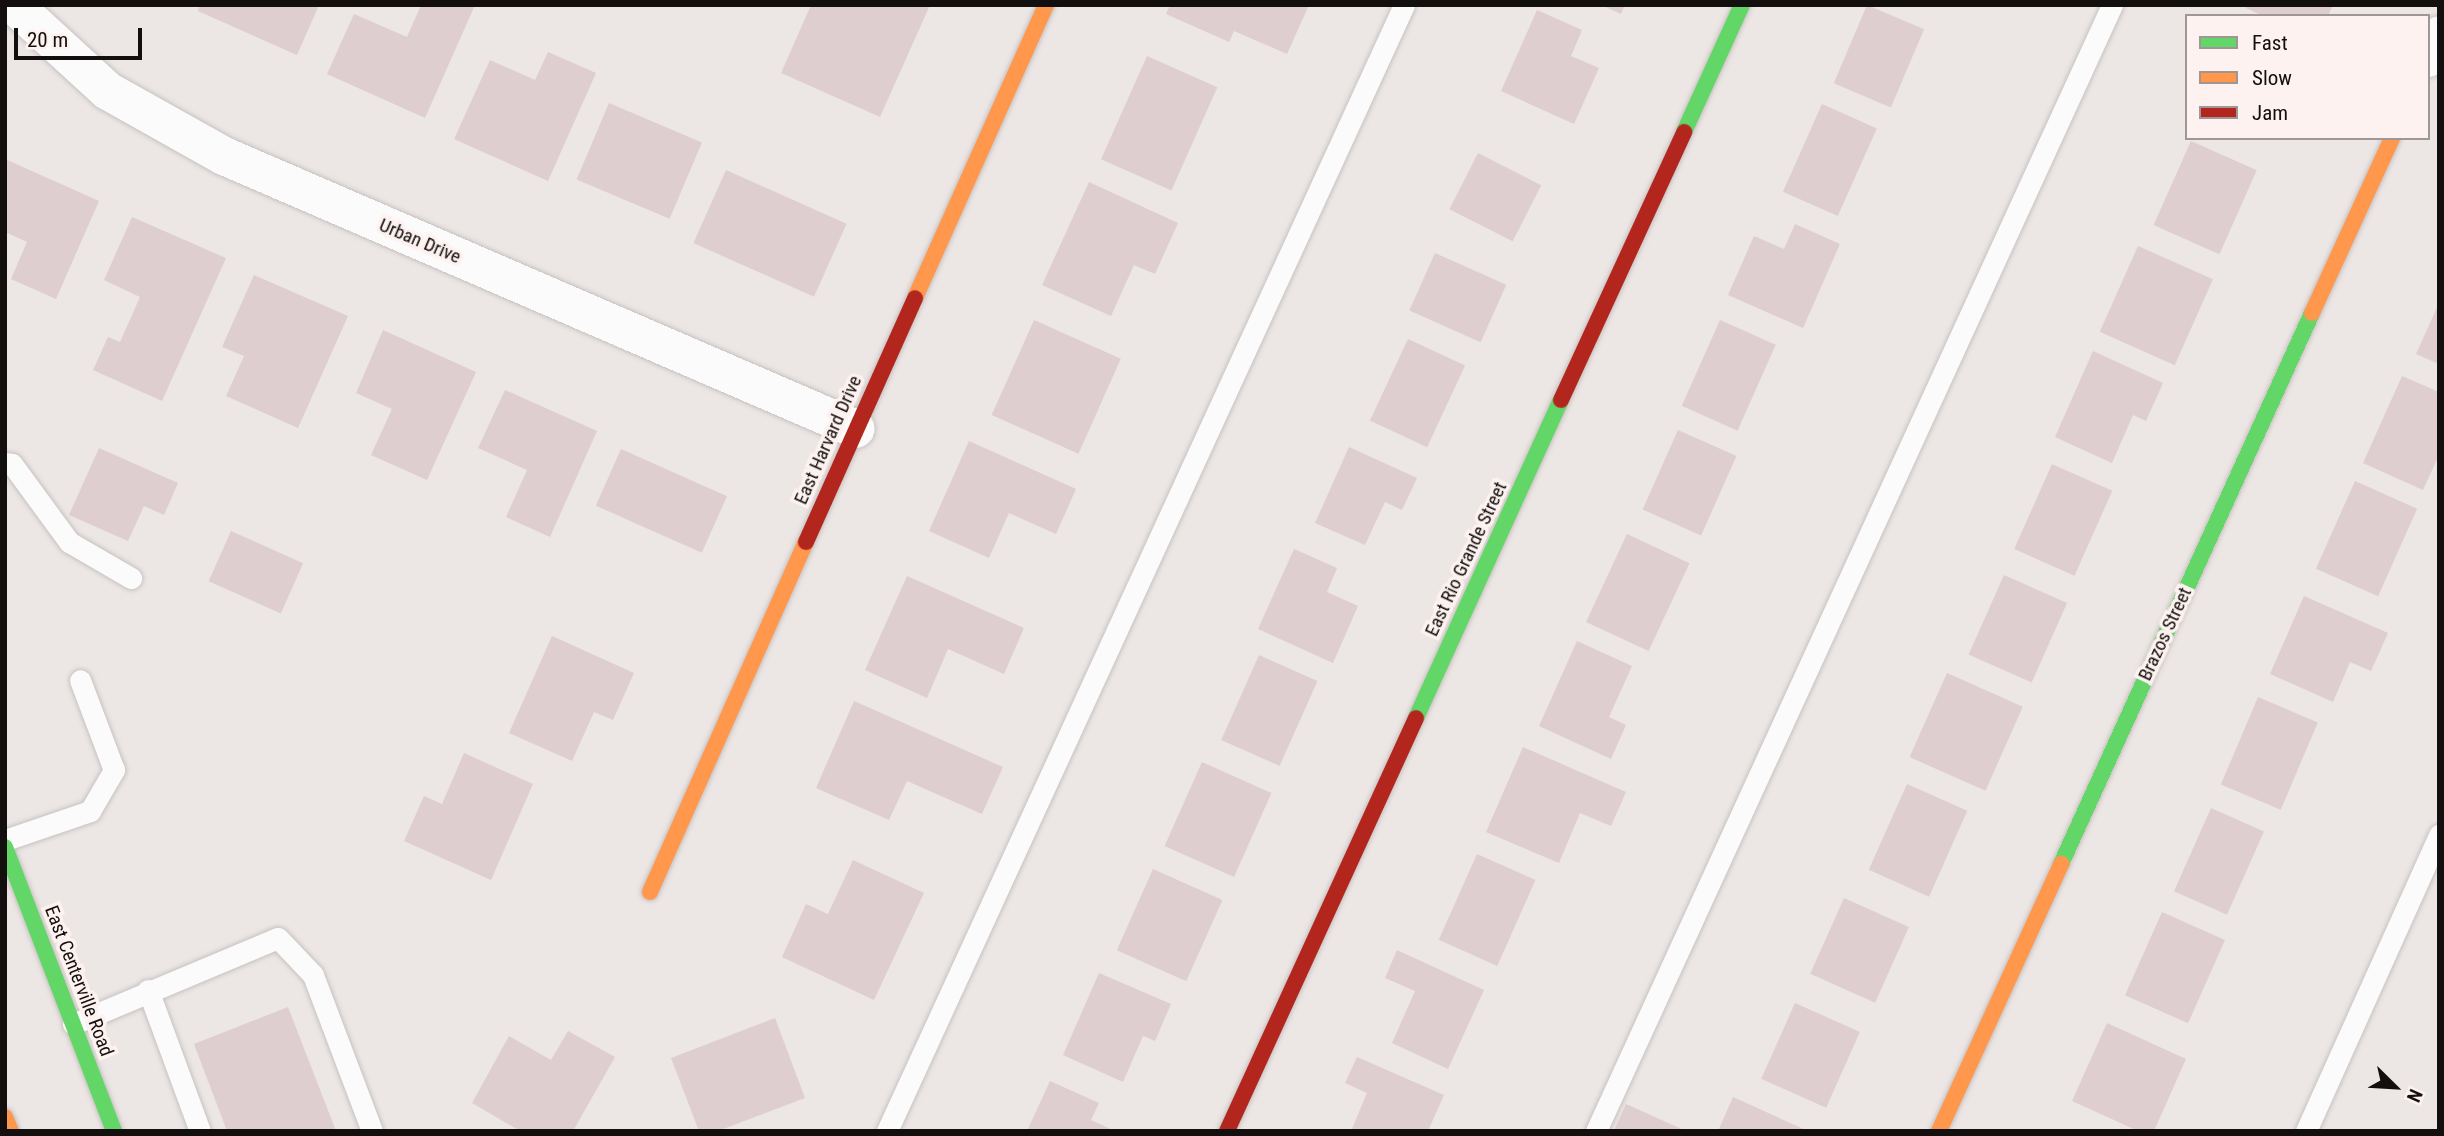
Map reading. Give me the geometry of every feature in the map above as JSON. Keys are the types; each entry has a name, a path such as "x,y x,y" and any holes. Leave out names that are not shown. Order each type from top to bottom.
{"street":[{"name":"Urban Drive","path":"13,5 108,91 225,156 856,429"},
{"name":"East Harvard Drive","path":"650,892 1046,5"},
{"name":"East Rio Grande Street","path":"1227,1131 1742,5"},
{"path":"2430,54 2439,35"},
{"name":"Brazos Street","path":"1939,1131 2391,140"},
{"name":"East Centerville Road","path":"5,847 114,1131"},
{"path":"5,1117 10,1131"}],"lane":[{"path":"887,1131 1404,5"},
{"path":"1596,1131 2112,5"},
{"path":"5,463 12,464 69,542 131,578"},
{"path":"5,840 90,811 114,770 80,680"},
{"path":"2306,1131 2439,835"},
{"path":"73,1024 148,990 278,938 313,975 372,1131"},
{"path":"148,990 200,1131"}],"building":[{"path":"200,5 319,5 297,55 198,11"},
{"path":"421,5 475,5 425,118 327,74 354,14 407,37"},
{"path":"811,5 930,5 880,117 781,73"},
{"path":"1170,5 1309,5 1287,54 1234,31 1229,42 1166,14"},
{"path":"1601,5 1625,5 1621,14"},
{"path":"1867,5 1924,29 1891,107 1834,83"},
{"path":"2247,5 2333,5 2329,14 2259,14 2246,8"},
{"path":"1537,10 1582,30 1571,56 1599,68 1574,124 1501,91"},
{"path":"548,52 596,73 548,181 454,139 490,60 535,80"},
{"path":"1147,56 1217,87 1171,191 1101,159"},
{"path":"609,103 702,142 670,219 577,179"},
{"path":"1822,104 1877,128 1838,216 1783,192"},
{"path":"2191,141 2257,170 2219,254 2154,225"},
{"path":"1478,153 1541,185 1513,241 1449,209"},
{"path":"5,159 99,201 56,299 11,279 27,242 5,232"},
{"path":"726,170 847,224 814,297 693,243"},
{"path":"1089,182 1178,223 1155,274 1134,265 1111,316 1042,285"},
{"path":"132,217 226,258 162,401 93,370 108,337 120,342 140,297 104,280"},
{"path":"1795,224 1840,244 1803,328 1728,295 1754,236 1784,249"},
{"path":"2138,246 2213,279 2175,365 2100,332"},
{"path":"1435,253 1506,285 1481,342 1409,311"},
{"path":"254,275 348,316 298,428 226,396 244,356 222,347"},
{"path":"2439,303 2439,364 2416,354"},
{"path":"1034,320 1121,359 1078,454 992,415"},
{"path":"1720,320 1776,345 1737,431 1682,406"},
{"path":"383,330 476,372 427,480 371,455 392,409 356,393"},
{"path":"1408,339 1465,366 1427,447 1370,421"},
{"path":"2093,351 2163,383 2146,421 2133,415 2112,463 2055,437"},
{"path":"2402,376 2439,392 2439,455 2423,490 2363,463"},
{"path":"505,390 597,431 550,537 506,517 527,470 478,448"},
{"path":"1678,430 1736,456 1701,536 1643,509"},
{"path":"969,441 1076,489 1056,534 1009,513 989,558 929,531"},
{"path":"1349,447 1417,478 1402,510 1385,502 1365,545 1315,523"},
{"path":"99,448 178,483 164,515 144,506 128,541 69,515"},
{"path":"621,449 727,496 702,553 596,506"},
{"path":"2052,464 2112,491 2074,576 2014,549"},
{"path":"2355,481 2417,509 2378,596 2316,569"},
{"path":"231,531 303,563 281,613 209,581"},
{"path":"1627,534 1690,563 1649,651 1586,622"},
{"path":"1294,549 1337,568 1327,592 1358,606 1333,663 1258,629"},
{"path":"2004,575 2067,603 2032,683 1969,654"},
{"path":"907,576 1024,628 1004,674 948,649 927,698 865,670"},
{"path":"2304,596 2388,633 2371,671 2350,662 2333,702 2270,674"},
{"path":"552,636 634,673 613,720 594,712 572,761 509,733"},
{"path":"1577,641 1632,666 1609,717 1626,725 1611,759 1539,726"},
{"path":"1259,655 1317,681 1280,766 1221,740"},
{"path":"1947,673 2023,707 1985,791 1910,757"},
{"path":"2258,697 2318,722 2281,810 2221,784"},
{"path":"854,701 1003,767 982,814 907,781 889,820 816,788"},
{"path":"1523,747 1626,792 1611,826 1580,813 1559,863 1486,832"},
{"path":"464,753 533,784 491,880 404,841 424,796 442,804"},
{"path":"1202,762 1271,793 1234,877 1165,846"},
{"path":"1907,784 1967,811 1929,897 1869,870"},
{"path":"2211,808 2264,832 2227,915 2174,891"},
{"path":"1477,854 1535,880 1497,966 1439,940"},
{"path":"853,860 924,893 874,1000 782,957 806,904 828,914"},
{"path":"1153,869 1222,900 1186,981 1117,950"},
{"path":"1844,898 1909,927 1875,1003 1810,974"},
{"path":"2162,912 2225,940 2188,1023 2125,995"},
{"path":"1397,950 1484,990 1448,1069 1392,1043 1415,991 1385,978"},
{"path":"1099,973 1171,1004 1155,1041 1143,1036 1123,1082 1063,1055"},
{"path":"1795,1003 1860,1032 1826,1108 1761,1079"},
{"path":"288,1007 336,1131 227,1131 194,1044"},
{"path":"775,1018 805,1098 718,1131 699,1131 671,1058"},
{"path":"2107,1023 2186,1059 2154,1131 2138,1131 2072,1101"},
{"path":"568,1031 615,1057 573,1131 520,1131 472,1103 509,1036 551,1060"},
{"path":"1357,1057 1444,1095 1428,1131 1351,1131 1367,1093 1345,1083"},
{"path":"1050,1081 1099,1103 1091,1120 1115,1131 1027,1131"},
{"path":"1733,1097 1808,1131 1718,1131"},
{"path":"1626,1104 1686,1131 1614,1131"}],"traffic: fast":[{"path":"1684,132 1742,5"},
{"path":"2061,864 2312,313"},
{"path":"1416,718 1561,400"},
{"path":"5,847 114,1131"}],"traffic: slow":[{"path":"915,298 1046,5"},
{"path":"2312,313 2391,140"},
{"path":"650,892 806,542"},
{"path":"1939,1131 2061,864"},
{"path":"5,1117 11,1131"}],"traffic: jam":[{"path":"1561,400 1684,132"},
{"path":"806,542 915,298"},
{"path":"1227,1131 1416,718"}]}
